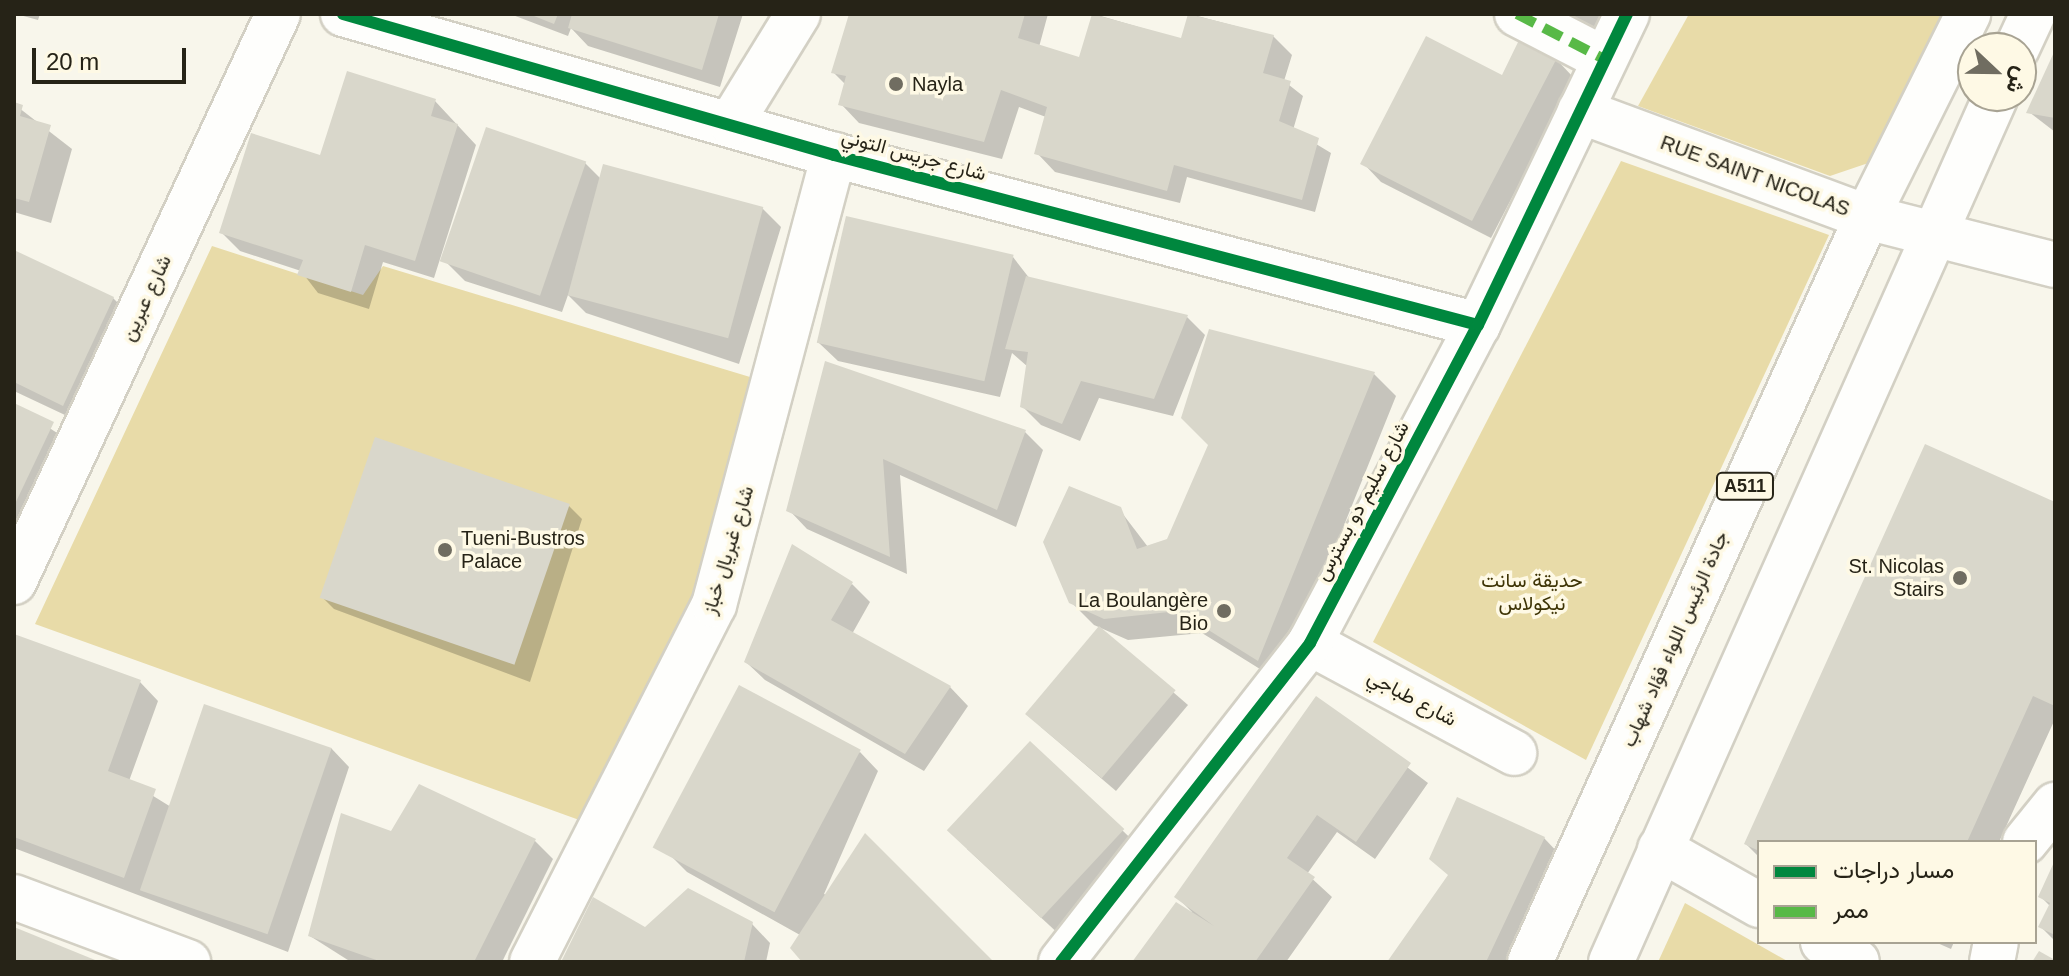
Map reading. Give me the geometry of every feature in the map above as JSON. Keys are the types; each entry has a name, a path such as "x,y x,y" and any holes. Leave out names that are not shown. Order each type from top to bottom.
{"main road":[{"name":"شارع عبرين","path":"14,582 278,14"},
{"name":"شارع جريس التوني","path":"343,14 834,155 1478,325"},
{"path":"731,123 798,14"},
{"path":"1517,14 1604,59"},
{"name":"شارع سليم دو بسترس","path":"1061,962 1310,643 1478,325 1627,14"},
{"name":"جادة الرئيس اللواء فؤاد شهاب","path":"1530,962 1867,217 1968,14"},
{"name":"RUE SAINT NICOLAS","path":"1580,111 1867,217 2055,265"},
{"path":"1611,962 1989,112"},
{"name":"شارع غبريال خباز","path":"532,962 714,605 834,155"},
{"name":"شارع طباجي","path":"1310,643 1514,753"},
{"path":"2027,840 2055,805"},
{"path":"1660,849 1757,904"},
{"path":"14,897 188,962"},
{"path":"1826,944 1857,962"}],"green space":[{"path":"1689,14 1951,14 1886,157 1830,176 1638,106"},
{"name":"حديقة سانت نيكولاس","path":"1621,161 1829,235 1586,760 1373,642"},
{"path":"212,246 363,295 383,266 750,377 697,601 582,821 35,624"},
{"path":"1685,903 1789,962 1658,962"}],"building":[{"path":"529,14 558,14 554,24"},
{"path":"572,14 719,14 702,70 568,28"},
{"path":"849,14 1025,14 1018,38 1079,57 1092,14 1181,38 1188,14 1274,35 1263,73 1291,81 1279,121 1319,138 1302,200 1174,165 1167,191 1034,154 1047,107 1001,90 984,142 838,105 846,76 831,73"},
{"path":"1426,36 1502,75 1520,38 1557,58 1472,221 1360,164"},
{"path":"2055,50 2055,118 2026,113 2037,112 2037,89"},
{"path":"347,71 436,99 431,116 458,124 415,261 365,245 351,292 297,275 303,260 219,233 251,133 320,155"},
{"path":"14,102 23,105 20,116 51,125 29,202 14,198"},
{"path":"486,127 586,162 540,296 440,261"},
{"path":"603,164 763,207 728,338 568,295"},
{"path":"846,216 1014,255 984,381 817,343"},
{"path":"14,250 114,297 63,406 14,382"},
{"path":"1026,276 1188,315 1154,399 1081,381 1062,424 1020,407 1028,352 1005,349"},
{"path":"1209,329 1375,372 1258,661 1178,611 1104,619 1069,603 1043,542 1069,486 1121,507 1137,549 1167,539 1208,445 1181,418"},
{"path":"825,361 1026,430 997,510 883,459 890,557 786,511"},
{"path":"14,403 54,422 14,506"},
{"name":"Tueni-Bustros Palace","path":"375,437 570,504 514,665 320,598"},
{"name":"St. Nicolas Stairs","path":"1925,444 2055,502 2055,706 2033,696 1968,840 1757,840 1757,850 1744,844"},
{"path":"792,544 853,582 831,620 951,686 905,754 744,662"},
{"path":"1099,626 1176,690 1102,778 1025,714"},
{"path":"14,634 141,680 108,771 156,789 124,878 14,837"},
{"path":"739,685 861,750 774,912 653,847"},
{"path":"1316,696 1411,763 1356,842 1317,815 1287,858 1315,877 1255,962 1132,962 1176,902 1214,926 1174,897"},
{"path":"204,704 332,748 268,934 140,890"},
{"path":"1030,741 1124,829 1041,918 947,830"},
{"path":"419,784 536,839 474,962 382,962 308,936 341,813 391,831"},
{"path":"1457,797 1545,837 1486,962 1387,962 1448,875 1429,859"},
{"path":"865,833 994,962 802,962 790,948"},
{"path":"2055,860 2055,935 2038,927 2050,903 2038,897"},
{"path":"688,888 753,922 744,962 561,962 593,897 645,927"},
{"path":"14,927 100,962 14,962"},
{"path":"2039,951 2055,960 2055,962 2032,962"}],"marked path":[{"path":"1517,14 1604,59"}],"cycle path":[{"path":"343,14 834,155 1478,325"},
{"path":"1061,962 1310,643 1478,325 1627,14"}],"place":[{"name":"Nayla","path":"896,84"},
{"name":"Tueni-Bustros Palace","path":"445,550"},
{"name":"St. Nicolas Stairs","path":"1960,578"},
{"name":"La Boulangère Bio","path":"1224,611"}]}
